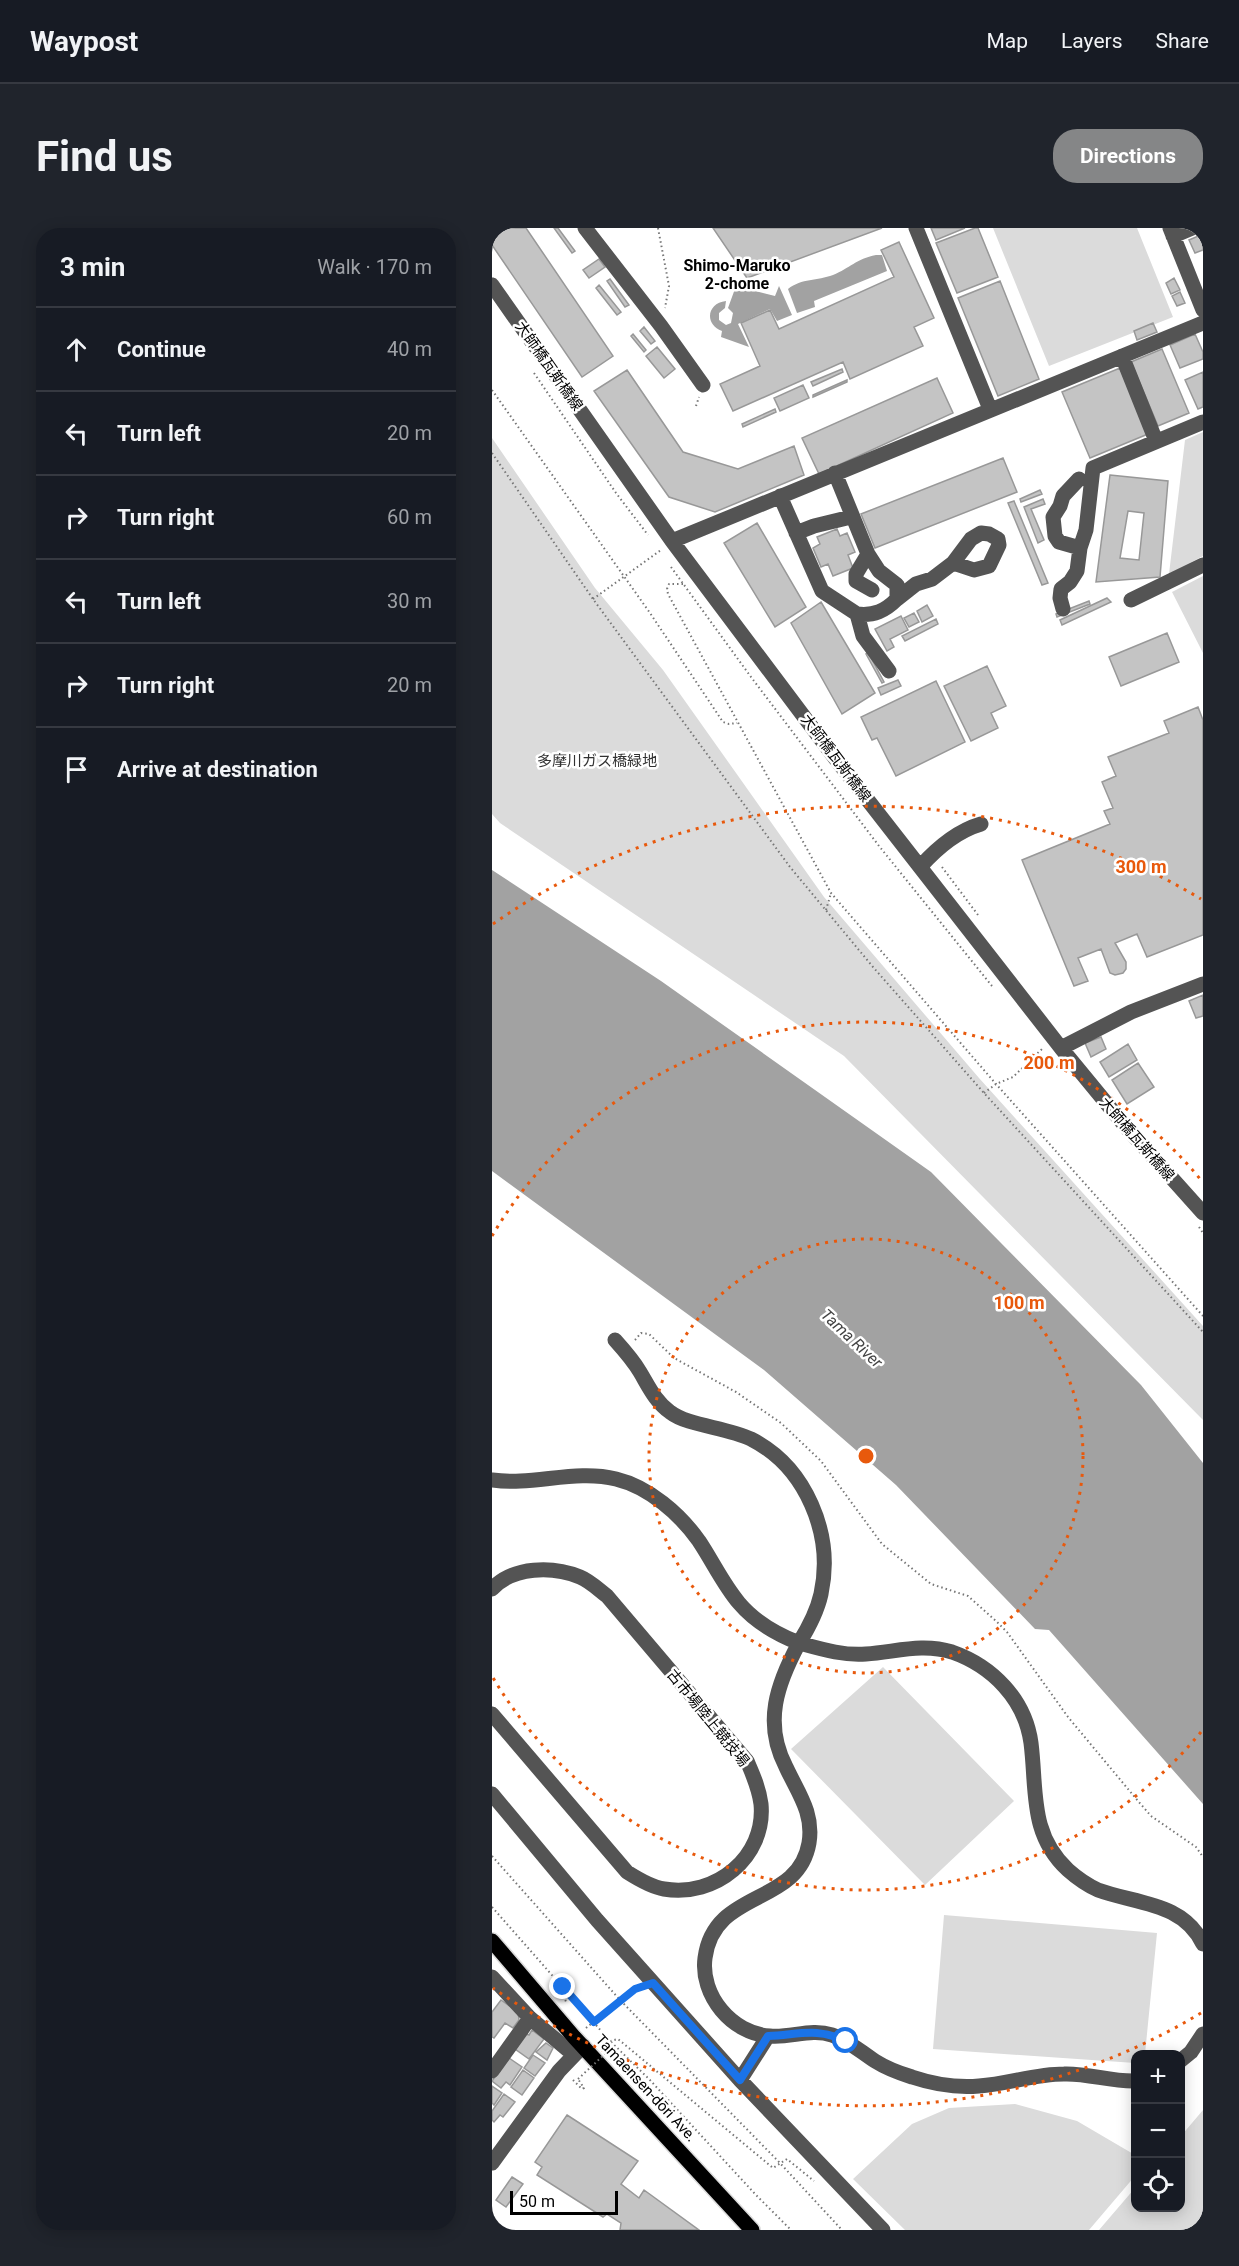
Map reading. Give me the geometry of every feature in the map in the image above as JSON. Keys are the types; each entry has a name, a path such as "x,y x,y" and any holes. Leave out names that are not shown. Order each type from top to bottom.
{"main road":[{"name":"Tamaensen-dōri Ave.","path":"492,1941 579,2044 752,2230"}],"street":[{"path":"585,228 703,384"},
{"path":"916,228 990,409"},
{"path":"1192,228 1171,232 1203,310"},
{"name":"大師橋瓦斯橋線","path":"492,285 666,546 1061,1048 1126,1127 1203,1213"},
{"path":"666,546 835,473 1203,323"},
{"path":"1122,356 1156,441"},
{"path":"1063,609 1060,598 1062,589 1077,571 1080,548 1086,530 1094,468 1203,422"},
{"path":"835,473 868,554 878,570 897,585 897,599"},
{"path":"1079,479 1063,496 1060,506 1047,514 1059,542 1080,548"},
{"path":"780,496 822,591 864,615 889,608 916,584 932,579 953,562"},
{"path":"796,533 851,517"},
{"path":"868,554 851,582 872,590"},
{"path":"1131,600 1203,565"},
{"path":"878,570 872,581 872,590 864,615 863,636 889,670"},
{"path":"920,867 932,854 965,829 981,824"},
{"path":"1061,1048 1131,1012 1203,984"},
{"path":"615,1340 640,1372 657,1402 686,1420 732,1431 764,1446 788,1467 804,1489 822,1535 824,1577 814,1615 785,1669 775,1701 774,1729 782,1760 804,1800 810,1831 808,1845 804,1858 787,1881 771,1892 750,1900 724,1918 708,1942 705,1958 707,1986 712,1998 739,2025 768,2036 801,2032 834,2035 894,2071 933,2083 978,2086 1026,2077 1063,2074 1113,2081 1131,2080"},
{"path":"492,1480 517,1482 565,1477 616,1479 641,1489 670,1509 691,1531 740,1605 770,1630 799,1643 850,1654 915,1647 934,1649 965,1658 994,1675 1013,1698 1026,1724 1030,1741 1035,1805 1045,1838 1056,1857 1084,1883 1098,1890 1172,1911 1193,1930 1203,1944"},
{"name":"古市場陸上競技場","path":"492,1589 514,1575 534,1571 556,1571 582,1578 607,1596 747,1761 757,1783 761,1805 760,1824 754,1845 741,1864 713,1884 683,1890 664,1889 644,1882 627,1872 492,1714"},
{"path":"492,1794 597,1920 740,2080 884,2230"},
{"path":"492,1977 530,2018 579,2044 498,2143 492,2163"},
{"path":"492,2071 530,2018"},
{"path":"1185,2057 1203,2034"},
{"path":"740,2080 768,2036"}],"path":[{"path":"658,228 669,286 661,326"},
{"path":"532,370 616,493 654,542"},
{"path":"492,390 625,577 723,722 737,723"},
{"path":"492,453 593,600 790,867 984,1093 1203,1332"},
{"path":"593,600 666,546 683,584 669,584 668,594 831,893 996,1084 1203,1316"},
{"path":"826,911 831,893"},
{"path":"984,1093 996,1084 1013,1077 1043,1048"},
{"path":"634,1343 641,1334 649,1334 674,1358 736,1392 797,1437 827,1468 882,1544 931,1584 968,1596 1002,1626 1068,1717 1137,1801 1151,1816 1196,1847 1203,1857"},
{"path":"492,1856 620,2000 780,2162 842,2230"},
{"path":"492,1907 610,2041 649,2079 756,2196 791,2230"},
{"path":"579,2044 594,2022 620,2000 635,1989 653,1983"},
{"path":"610,2041 618,2038 773,2168 780,2162"},
{"path":"573,2080 582,2090 584,2088 578,2079 606,2053"}],"green space":[{"path":"993,228 1137,228 1173,317 1049,366"},
{"path":"1203,432 1203,556 1169,574 1185,440"},
{"name":"多摩川ガス橋緑地","path":"492,438 595,588 663,670 824,897 979,1078 1203,1326 1203,1420 844,1056 500,823 492,814"},
{"path":"1203,576 1203,653 1172,592"},
{"path":"883,1667 1014,1801 925,1885 791,1749"},
{"path":"944,1915 1157,1933 1145,2050 1131,2050 1131,2063 933,2049"},
{"path":"1015,2104 1077,2121 1131,2153 1131,2181 1089,2230 905,2230 853,2179 912,2124 949,2108"},
{"path":"1203,2110 1203,2230 1099,2230 1131,2193 1131,2212 1185,2212 1185,2131"}],"water":[{"path":"882,255 887,271 814,301 815,307 797,313 788,289 793,285 833,275 863,259"},
{"path":"736,286 775,296 779,286 792,315 777,321 770,309 738,324 749,347 721,337 722,331 712,324 710,314 715,306 726,301 725,308 719,313 719,320 726,325 731,323 733,313 728,308"},
{"name":"Tama River","path":"492,870 661,981 931,1172 1141,1385 1203,1463 1203,1804 1049,1630 1035,1629 896,1485 764,1370 492,1171"}],"building":[{"path":"492,228 526,228 613,356 582,377 492,245"},
{"path":"554,228 558,228 575,251 572,253"},
{"path":"713,228 882,228 747,278"},
{"path":"931,228 965,228 936,240"},
{"path":"978,228 998,277 957,293 936,243"},
{"path":"1203,234 1203,250 1195,253 1189,240"},
{"path":"899,242 934,318 914,327 923,346 850,379 843,362 733,411 720,384 760,366 741,323 770,310 779,329 894,277 881,250"},
{"path":"599,259 605,267 589,278 583,270"},
{"path":"1174,278 1180,290 1171,294 1166,283"},
{"path":"610,279 629,305 625,307 607,281"},
{"path":"1000,281 1039,379 998,396 958,298"},
{"path":"599,285 621,312 617,315 596,288"},
{"path":"1180,292 1185,303 1177,306 1172,296"},
{"path":"1153,323 1157,332 1137,340 1134,331"},
{"path":"644,327 655,341 651,344 640,331"},
{"path":"633,334 646,350 644,352 631,336"},
{"path":"1195,334 1203,352 1203,359 1180,368 1170,345"},
{"path":"657,347 675,369 664,378 646,356"},
{"path":"1162,349 1189,413 1158,426 1131,362"},
{"path":"1120,368 1148,434 1090,458 1062,392"},
{"path":"842,369 843,372 813,386 811,382"},
{"path":"627,370 683,452 738,469 794,446 804,475 715,512 669,497 594,391"},
{"path":"1203,372 1203,407 1198,409 1185,380"},
{"path":"937,378 953,413 819,474 802,438"},
{"path":"847,380 847,382 813,397 813,395"},
{"path":"803,385 809,398 780,411 774,398"},
{"path":"775,409 776,412 743,427 742,424"},
{"path":"1003,458 1017,492 875,548 861,514"},
{"path":"1110,475 1168,481 1160,577 1096,582","holes":["1128,511 1144,513 1139,560 1120,558"]},
{"path":"1040,490 1042,494 1021,502 1020,499"},
{"path":"1043,499 1045,504 1031,509 1044,540 1038,543 1024,507"},
{"path":"1014,501 1048,583 1042,585 1008,503"},
{"path":"757,523 806,607 775,627 724,543"},
{"path":"837,529 840,536 847,533 855,552 848,555 853,568 833,576 828,564 821,567 813,548 820,544 817,537"},
{"path":"1107,598 1111,602 1062,625 1060,620"},
{"path":"1089,601 1090,604 1057,617 1056,614"},
{"path":"821,602 875,693 842,714 791,623"},
{"path":"927,605 933,616 922,622 917,611"},
{"path":"914,613 919,622 909,627 904,618"},
{"path":"901,616 908,630 890,639 894,647 887,651 875,629"},
{"path":"936,619 938,624 905,641 902,636"},
{"path":"1167,633 1179,662 1121,686 1109,657"},
{"path":"868,652 884,682 882,683 866,654"},
{"path":"987,666 1006,706 991,713 998,728 971,741 944,686"},
{"path":"898,680 901,686 881,695 878,688"},
{"path":"936,681 965,742 896,776 877,738 872,740 861,717"},
{"path":"1198,707 1203,720 1203,935 1147,957 1137,934 1115,943 1126,962 1126,969 1123,973 1115,975 1110,973 1101,949 1078,958 1088,981 1074,986 1022,860 1110,824 1104,811 1113,808 1102,782 1116,776 1108,757 1169,733 1164,721"},
{"path":"1203,995 1203,1016 1196,1018 1189,1001"},
{"path":"1101,1037 1106,1049 1091,1057 1085,1043"},
{"path":"1128,1044 1137,1060 1109,1077 1100,1062"},
{"path":"1138,1063 1154,1087 1127,1104 1112,1080"},
{"path":"501,2000 518,2012 519,2020 513,2028 505,2023 494,2038 492,2037 492,2012"},
{"path":"532,2030 544,2039 529,2059 515,2049 526,2034 529,2035"},
{"path":"546,2043 553,2048 547,2060 536,2052"},
{"path":"533,2055 545,2063 535,2076 524,2068"},
{"path":"509,2058 522,2067 510,2085 506,2082 501,2088 492,2081"},
{"path":"523,2070 534,2078 522,2095 511,2087"},
{"path":"492,2086 502,2093 494,2105 492,2103"},
{"path":"504,2094 515,2102 503,2117 500,2115 494,2122 492,2111"},
{"path":"567,2115 638,2161 621,2184 639,2198 644,2190 699,2230 620,2230 621,2223 607,2214 603,2217 537,2175 542,2167 535,2162"},
{"path":"512,2177 523,2184 506,2207 496,2200"}],"district":[{"name":"Shimo-Maruko 2-chome","path":"737,274"}],"route":[{"path":"563,1987 594,2022 635,1989 653,1983 740,2080 768,2036 820,2032 846,2041"}]}
